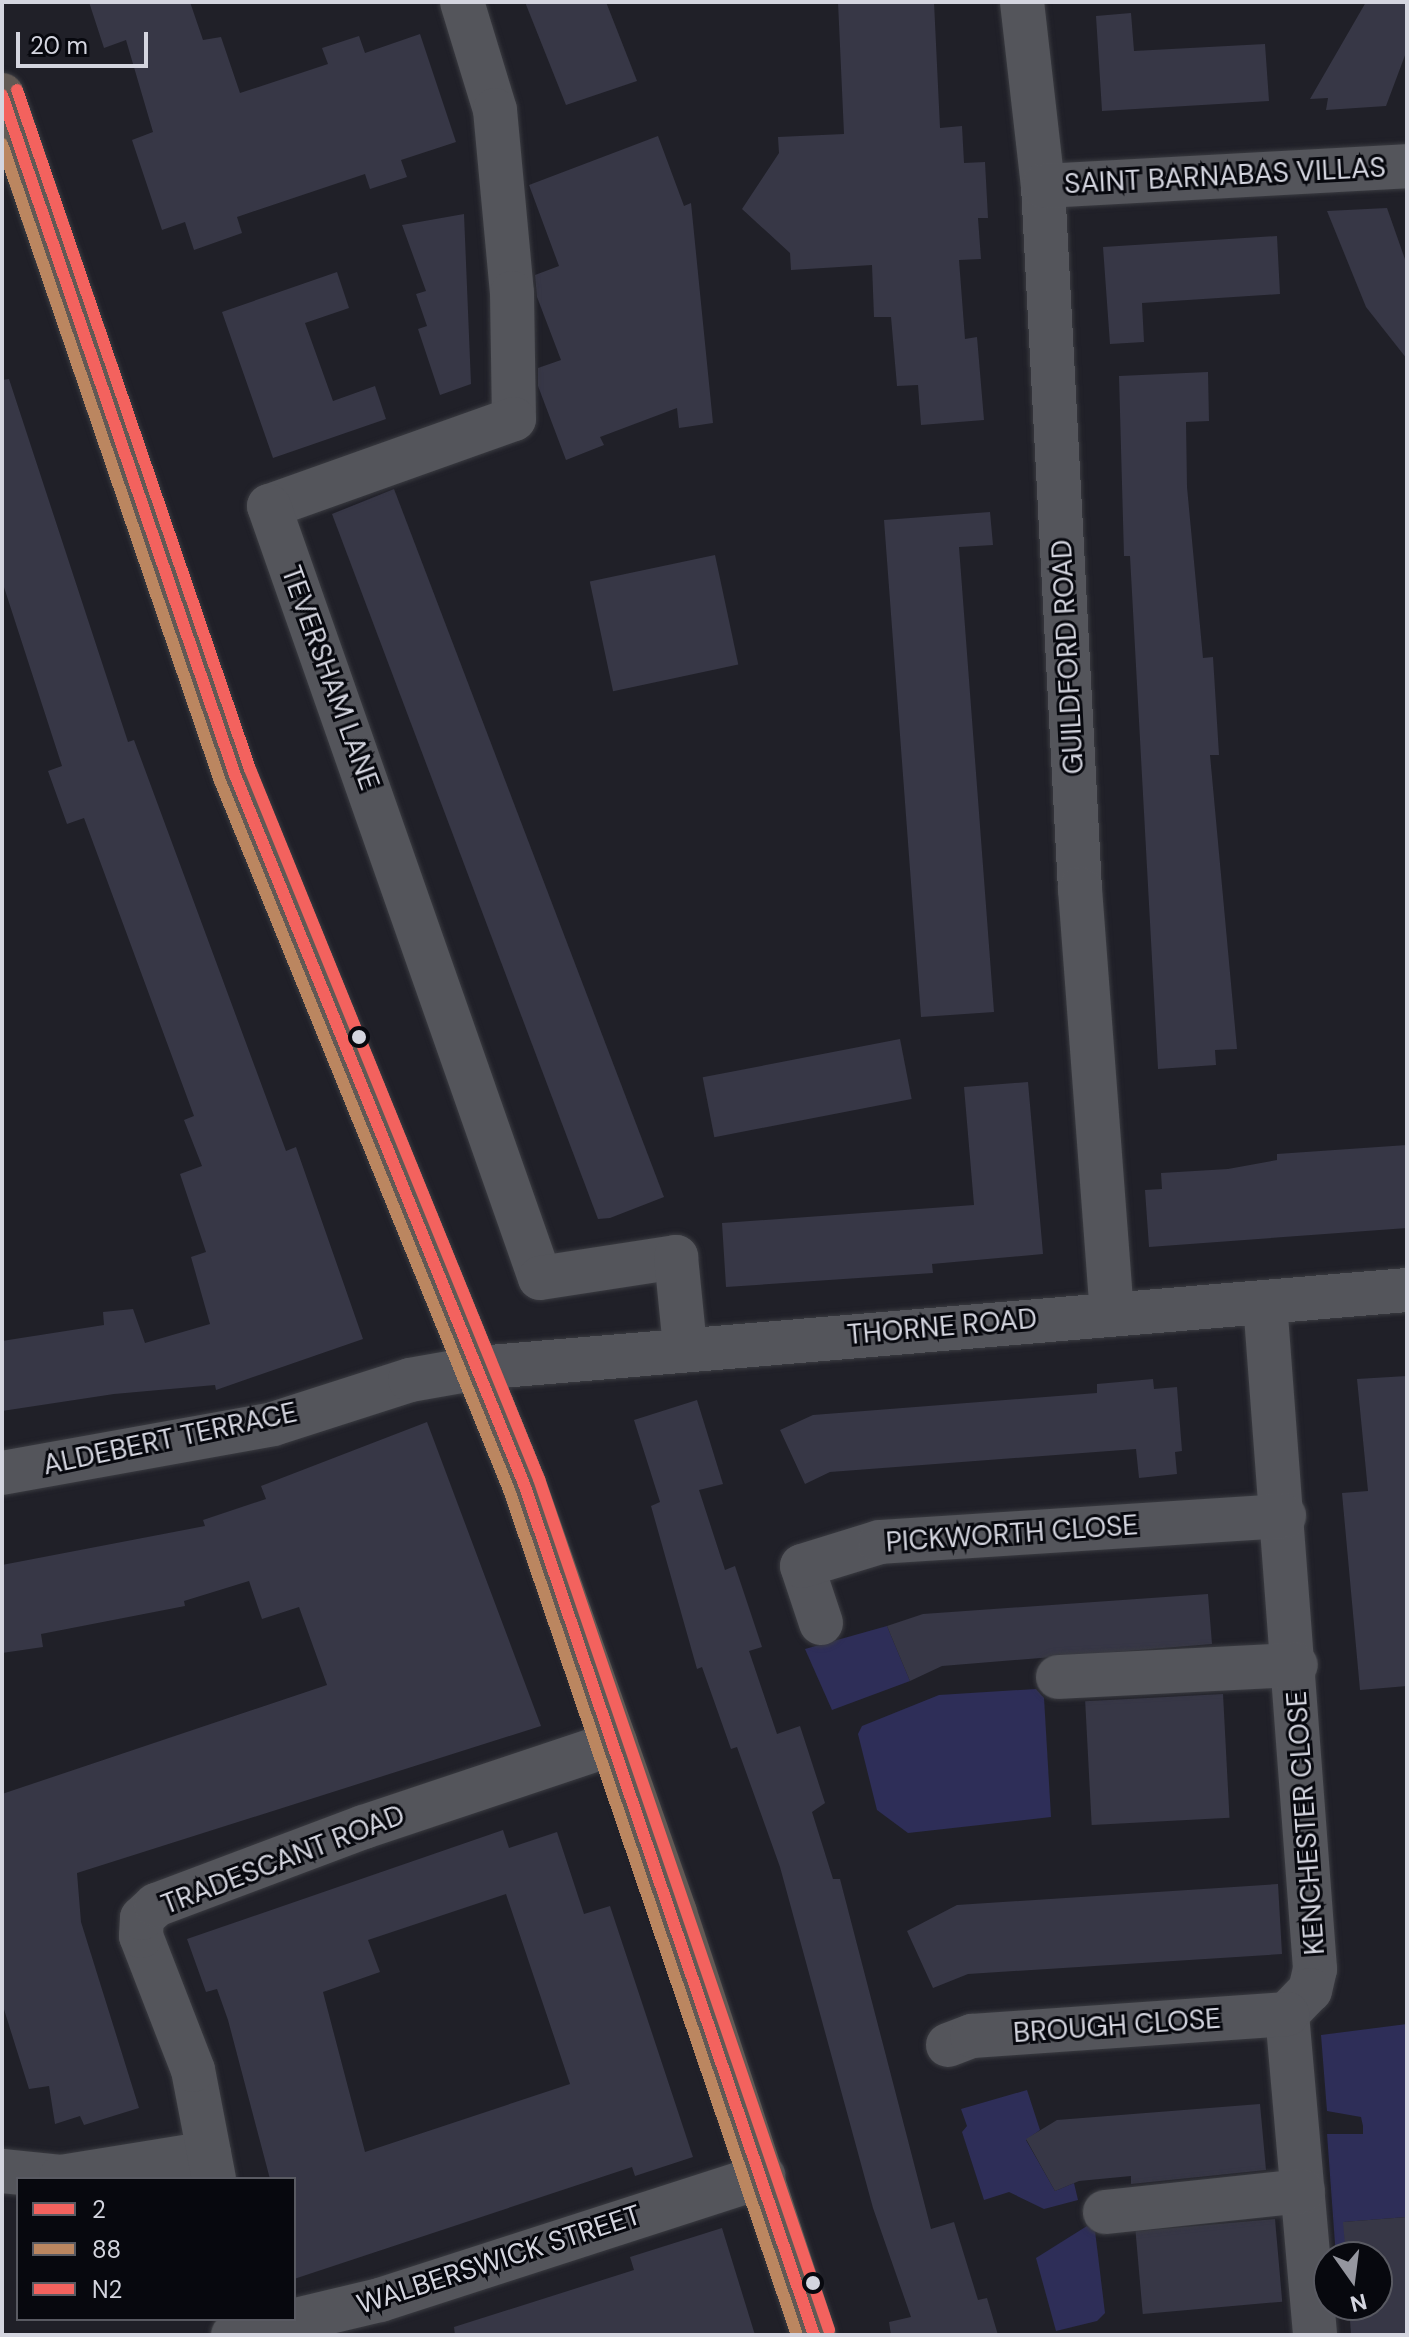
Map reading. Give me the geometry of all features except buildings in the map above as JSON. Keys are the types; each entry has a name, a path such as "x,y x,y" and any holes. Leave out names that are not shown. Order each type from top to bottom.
{"highway":[{"path":"2,95 235,775 478,1368 615,1743 814,2335"}],"street":[{"name":"TEVERSHAM LANE","path":"462,2 495,110 512,293 514,419 269,506 540,1278 676,1257 685,1347"},
{"name":"GUILDFORD ROAD","path":"1022,2 1043,186 1080,889 1112,1313"},
{"name":"SAINT BARNABAS VILLAS","path":"1043,186 1407,166"},
{"name":"THORNE ROAD","path":"478,1368 685,1347 1407,1290"},
{"name":"KENCHESTER CLOSE","path":"1265,1302 1296,1665 1315,1969 1310,1990 1287,2014"},
{"name":"ALDEBERT TERRACE","path":"2,1473 273,1424 395,1384 478,1368"},
{"name":"PICKWORTH CLOSE","path":"821,1623 802,1566 880,1542 1284,1516"},
{"path":"1058,1677 1296,1665"},
{"name":"TRADESCANT ROAD","path":"2,2171 61,2177 212,2166 193,2070 141,1936 142,1918 156,1905 334,1838 615,1743"},
{"path":"1287,2014 1315,2335"},
{"name":"BROUGH CLOSE","path":"948,2045 972,2036 1287,2014"},
{"name":"WALBERSWICK STREET","path":"296,2320 380,2300 763,2176"},
{"path":"1105,2212 1303,2191"},
{"name":"WALBERSWICK STREET","path":"233,2335 292,2321"}],"shaded area":[{"path":"887,1626 910,1681 832,1710 805,1649"},
{"path":"1036,1689 1044,1698 1051,1817 908,1833 877,1810 858,1734 862,1726 939,1695"},
{"path":"1407,2024 1407,2217 1344,2222 1345,2241 1335,2241 1327,2134 1363,2134 1363,2126 1361,2117 1327,2111 1321,2035"},
{"path":"1027,2090 1040,2130 1026,2140 1055,2191 1074,2183 1078,2200 1044,2209 1009,2192 984,2200 962,2132 967,2126 961,2109"},
{"path":"1087,2226 1095,2231 1105,2313 1097,2321 1056,2331 1036,2258"}],"transit line":[{"name":"N2","path":"17,90 250,769 539,1479 829,2330"},
{"name":"2","path":"2,95 235,775 524,1484 814,2335"},
{"name":"88","path":"2,144 220,781 509,1490 797,2335"}]}
